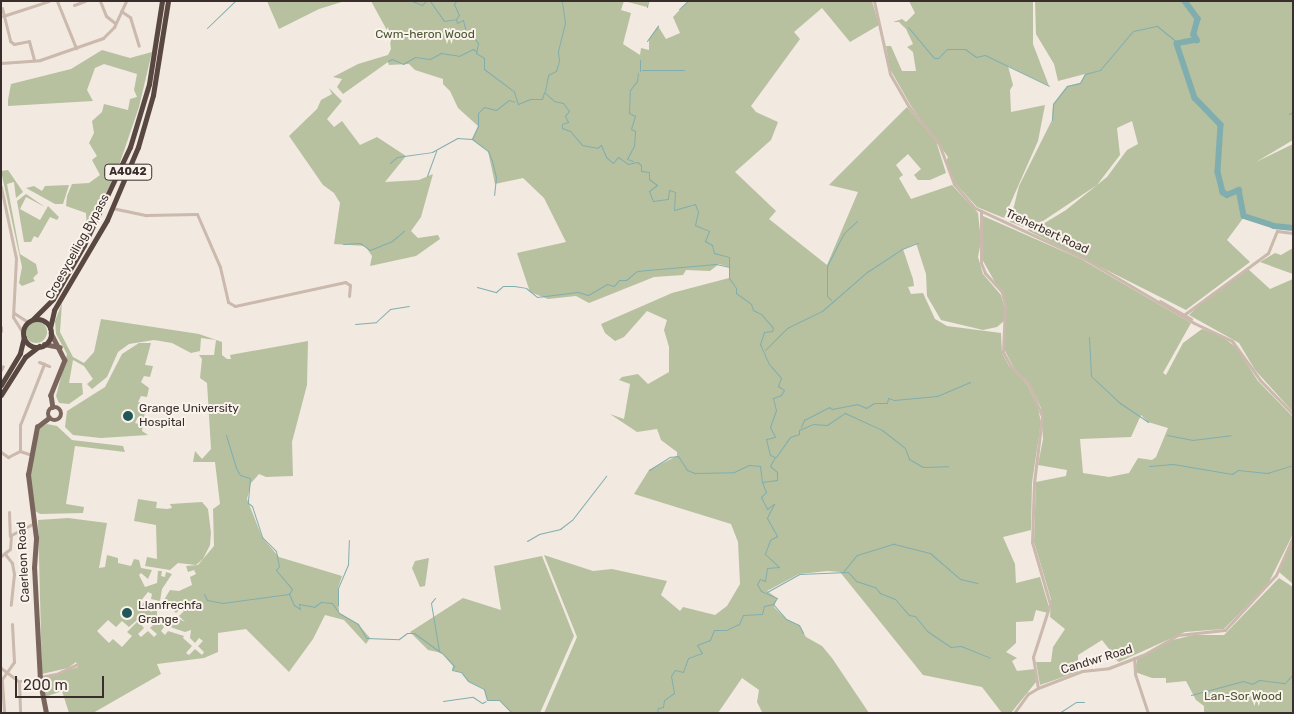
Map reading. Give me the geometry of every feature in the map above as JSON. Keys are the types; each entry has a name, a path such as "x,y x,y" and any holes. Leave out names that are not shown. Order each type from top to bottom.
{"highway":[{"name":"Croesyceiliog Bypass","path":"31,320 52,299 84,245 130,147 149,84 162,1"},
{"name":"Croesyceiliog Bypass","path":"50,331 54,310 112,208 138,147 151,104 168,1"},
{"path":"1,385 20,353 23,335 31,320 45,322 50,331 42,345 25,357 1,395"},
{"path":"23,335 30,344 42,345"}],"main road":[{"path":"50,331 60,347"},
{"path":"42,345 60,347"},
{"name":"Caerleon Road","path":"54,407 52,393 65,360 60,347"},
{"name":"Caerleon Road","path":"49,418 55,421 61,418 61,411 54,407"},
{"name":"Caerleon Road","path":"49,418 48,412 54,407"},
{"name":"Caerleon Road","path":"44,712 40,679 33,524 28,485 30,454 37,427 49,418"}],"street":[{"path":"35,1 37,6"},
{"path":"3,16 49,1"},
{"path":"57,1 76,48"},
{"path":"74,5 85,1"},
{"path":"100,1 106,16 116,23"},
{"path":"1,64 34,60 103,38 116,23 126,1"},
{"name":"Treherbert Road","path":"874,1 890,74 910,108 939,144 954,184 981,212 1078,256 1194,323 1232,341 1260,380 1293,414"},
{"path":"2,8 11,42 29,41 34,60"},
{"path":"121,11 130,17 138,46"},
{"path":"131,44 136,39"},
{"path":"1,187 17,262 13,312 23,335"},
{"path":"112,208 146,215 197,214 220,267 228,302 235,306 345,282 350,285 349,296"},
{"path":"981,212 981,264 1002,292 1005,306 1003,352 1012,368 1029,384 1042,417 1034,483 1032,542 1050,604 1033,657 1038,688"},
{"path":"1,223 8,222"},
{"path":"1185,314 1221,284 1268,253 1277,231 1293,232"},
{"path":"1154,299 1185,314 1194,323"},
{"path":"13,312 31,320"},
{"path":"39,362 49,366"},
{"path":"20,452 20,425 44,364"},
{"path":"1,452 8,457 20,452 30,454"},
{"path":"9,512 10,549 3,555 12,563 14,574 11,605"},
{"path":"10,537 33,524"},
{"name":"Candwr Road","path":"1014,713 1028,694 1038,688 1082,671 1109,668 1134,658 1178,635 1225,630 1276,575 1293,536"},
{"path":"4,711 2,679 14,662 12,624"},
{"path":"1134,658 1135,674 1148,713"},
{"path":"1,668 19,681 40,679 77,664"},
{"path":"19,681 20,711"}],"green space":[{"path":"267,1 345,1 319,9 279,29"},
{"name":"Cwm-heron Wood","path":"371,1 624,1 621,10 631,13 623,44 640,55 641,48 649,50 649,39 658,26 666,39 680,33 673,17 688,1 872,1 879,25 850,42 822,8 794,32 800,39 751,106 756,112 778,122 771,140 735,172 776,211 769,219 827,265 858,192 829,185 907,107 936,141 946,173 930,180 918,180 914,175 921,169 908,154 896,165 903,175 899,178 911,199 952,185 978,213 981,241 978,257 983,274 1001,295 1004,306 1004,321 997,327 983,330 941,320 927,296 926,274 916,244 903,249 913,279 914,286 908,287 911,294 923,293 935,319 947,326 1001,333 1002,353 1009,366 1028,385 1038,408 1041,422 1032,483 1031,530 1003,537 1015,564 1016,583 1040,577 1049,607 1048,613 1036,610 1033,621 1016,622 1016,643 1006,652 1017,658 1012,661 1017,671 1035,669 1036,682 1011,713 1002,713 982,687 923,675 840,572 828,571 799,574 767,591 777,598 774,607 786,619 799,625 806,637 822,646 869,713 762,712 757,702 759,690 742,678 718,713 544,713 577,637 544,555 593,571 612,569 667,581 661,595 680,611 683,607 715,615 727,606 740,584 738,542 731,524 634,494 649,470 677,456 677,452 661,440 657,429 637,432 610,414 624,419 630,384 619,380 622,377 638,374 648,384 669,372 669,347 664,330 667,320 647,311 624,337 615,341 605,333 601,324 672,293 729,278 730,267 719,264 710,271 686,270 683,275 654,277 589,303 576,296 548,299 530,292 517,253 566,242 544,198 523,178 495,184 488,151 472,139 478,126 458,108 450,91 443,84 443,79 415,70 409,64 389,65 388,62 343,94 337,87 342,79 333,77 358,64 388,55 391,49 389,34"},
{"path":"624,1 648,1 647,7"},
{"path":"909,1 1033,1 1033,44 1049,86 1008,66 1013,85 1010,90 1011,112 1045,105 1038,141 1004,218 977,207 954,182 946,162 948,157 911,106 890,69 886,46 891,46 902,71 916,71 913,52 907,47 913,44 906,29 899,22 893,22 902,19 906,22 915,13"},
{"path":"1035,1 1293,1 1293,140 1256,162 1293,144 1293,228 1274,226 1244,217 1227,240 1250,262 1186,310 1027,230 1043,224 1066,210 1107,177 1127,150 1138,144 1132,121 1117,128 1120,155 1097,185 1043,221 1024,227 1010,222 1019,186 1052,120 1053,104 1067,86 1080,83 1085,74 1058,81 1054,64 1036,34"},
{"path":"102,50 130,58 152,52 139,107 117,171 87,232 86,213 66,206 67,196 72,184 89,183 100,175 92,160 97,156 89,143 94,133 92,121 102,112 104,104 128,110 130,99 137,97 134,90 137,74 104,64 95,68 87,90 93,101 8,106 8,100 11,84 71,69"},
{"path":"329,88 342,101 327,119 334,127 342,121 360,145 377,137 406,156 385,182 419,180 433,174 421,217 411,231 418,238 438,235 440,239 416,256 370,266 372,256 365,246 334,244 340,203 334,193 323,185 289,136 317,109 321,100 332,94"},
{"path":"8,170 23,192 16,198 14,182 7,184 20,254 36,264 38,273 33,278 35,281 22,286 19,283 22,267 1,171"},
{"path":"69,185 63,204 55,204 26,188 34,186 42,191 45,186"},
{"path":"26,194 45,207 26,197 20,209 40,220 48,206 59,217 57,220 50,217 38,238 34,236 31,242 24,242 17,201"},
{"path":"983,216 1081,259 1191,323 1163,373 1166,375 1183,343 1202,329 1221,336 1236,347 1258,381 1293,417 1293,534 1268,584 1224,629 1185,632 1119,662 1104,652 1109,649 1102,640 1078,655 1078,672 1040,685 1036,662 1051,662 1053,647 1065,629 1050,617 1051,599 1034,542 1036,482 1066,476 1067,470 1038,465 1043,439 1041,408 1029,382 1015,370 1003,347 1006,302 982,259","holes":["1141,415 1148,422 1168,428 1156,457 1152,460 1138,458 1129,473 1109,477 1083,473 1080,439 1131,437"]},
{"path":"1293,248 1293,274 1260,262 1275,253 1281,255"},
{"path":"1248,269 1270,289 1293,279 1293,412 1255,370 1239,343 1189,315 1211,294"},
{"path":"62,303 60,332 73,357 84,363 94,352 101,319 199,334 222,342 222,355 227,359 231,359 230,355 308,341 307,385 292,442 293,476 266,477 259,474 251,483 247,499 262,537 279,557 342,576 338,588 339,613 358,624 370,638 366,644 344,620 325,615 313,639 289,672 246,629 218,633 218,652 204,658 157,664 161,674 93,713 69,713 62,691 45,697 41,678 78,667 76,662 68,668 42,674 38,520 68,518 107,523 99,568 105,567 107,555 118,558 118,563 131,566 134,559 139,560 141,568 152,570 148,579 141,573 139,575 145,587 157,583 158,571 162,571 161,576 165,577 166,572 172,574 162,589 160,601 151,599 152,594 148,592 139,603 142,605 144,602 151,612 157,608 157,617 164,627 161,631 165,635 168,631 184,636 183,638 192,646 186,653 189,655 195,649 202,655 204,652 198,646 203,641 199,638 195,643 190,638 191,630 185,632 170,627 177,618 185,622 179,616 184,611 181,608 176,613 170,607 174,603 164,600 170,590 179,591 192,585 190,577 196,574 194,570 188,572 186,566 198,565 214,546 213,509 220,504 215,462 193,462 195,451 202,459 211,449 207,383 200,378 202,359 199,355 214,355 216,340 201,338 200,351 191,353 172,343 154,340 129,344 118,352 107,377 92,389 87,384 93,379 84,366 73,360 69,383 82,383 83,394 69,404 59,403 56,396 67,354 56,334 55,321","holes":["145,613 147,624 152,619 155,623 150,628 157,634 154,637 148,631 141,637 138,634 144,628 138,621 127,632 132,636 122,647 113,639 109,643 97,631 108,620 116,627 122,621 129,627"]},
{"path":"36,321 44,324 47,332 44,340 36,343 28,340 25,332 28,324"},
{"path":"139,343 151,343 145,365 153,366 150,377 144,376 141,382 149,388 147,397 141,396 138,402 146,404 144,418 138,417 135,423 143,425 142,431 148,435 101,438 73,435 65,427 67,411 105,387 122,354"},
{"path":"47,424 57,426 72,440 123,446 125,452 75,446 66,504 84,507 83,513 40,514 35,511 30,477 33,449 38,429"},
{"path":"138,499 157,502 156,508 167,509 172,508 170,504 202,502 208,509 211,533 210,545 203,559 196,565 178,563 170,570 145,566 147,557 157,559 156,525 134,521"},
{"path":"1293,540 1293,584 1279,572"},
{"path":"542,556 574,636 540,713 512,713 499,700 487,700 484,689 468,681 461,672 452,670 453,666 442,653 428,650 410,632 463,598 501,610 494,566"},
{"path":"429,558 425,586 420,587 412,568 415,561"},
{"name":"Lan-Sor Wood","path":"1279,578 1293,587 1293,713 1204,713 1204,706 1196,700 1186,681 1166,683 1166,678 1152,678 1135,672 1137,659 1169,641 1193,635 1224,635"}],"waterway":[{"path":"207,28 235,1"},
{"path":"412,1 422,5 426,1"},
{"path":"430,1 444,21 456,19"},
{"path":"456,1 454,4 459,15 456,19 457,23 463,20 466,32 469,31 478,43 476,53 484,58 484,69 514,92 518,104 530,99 542,99 544,92 554,101 563,103 569,111 565,116 568,122 562,124 562,128 570,131 582,145 597,148 601,145 606,157 613,163 618,157 628,164 637,162 641,165 641,171 649,172 649,179 657,185 649,191 653,201 668,199 669,190 675,192 674,210 695,204 698,212 695,225 709,231 705,241 712,245 714,253 729,257 729,278 736,288 736,293 751,304 753,310 761,314 773,328 772,331 764,332 760,344 769,364 781,378 778,386 784,390 781,395 773,398 776,410 770,427 775,437 766,439 770,455 775,457 770,466 777,472 777,480 762,482 766,492 761,497 767,509 774,504 767,518 777,536 770,540 765,554 779,567 767,568 765,581 760,579 757,584 761,591 777,598 773,604 764,606 762,614 743,615 739,624 726,630 714,630 710,640 697,645 702,653 688,658 683,672 675,670 671,676 674,693 664,700 663,707 658,708 657,713"},
{"path":"545,91 548,75 556,71 559,61 558,51 565,23 562,1"},
{"path":"647,7 648,1"},
{"path":"679,9 688,1"},
{"path":"1185,1 1198,19 1194,34 1197,40 1177,44 1195,98 1221,125 1218,172 1223,192 1227,195 1239,190 1244,216 1274,226 1293,228"},
{"path":"647,41 658,26"},
{"path":"1052,120 1053,104 1067,86 1080,83 1085,74 1100,70 1133,31 1157,26 1178,43"},
{"path":"908,27 934,58 938,58 947,49 965,49 976,57 985,55 1049,86"},
{"path":"388,61 392,59 403,64 415,57 430,59 441,53 459,56 473,49 476,51"},
{"path":"640,60 640,71"},
{"path":"642,70 684,70"},
{"path":"633,161 627,159 634,146 635,131 631,129 635,116 629,113 630,90 637,81 638,73"},
{"path":"390,163 397,157 432,152 457,138 472,139 478,126 478,113 484,107 496,110 509,100 515,102"},
{"path":"1289,114 1293,112"},
{"path":"472,139 488,151 492,161 496,177 494,195"},
{"path":"427,176 436,151"},
{"path":"831,300 827,296 827,266 843,234 857,221"},
{"path":"343,244 360,243 370,250 392,241 404,231"},
{"path":"765,350 787,328 822,311 867,272 902,249 918,243"},
{"path":"477,287 496,292 503,286 514,286 526,288 537,297 578,292 588,295 607,284 614,286 619,280 626,280 637,271 716,264 730,267"},
{"path":"355,324 376,322 390,309 409,306"},
{"path":"1089,337 1091,376 1120,403 1148,422"},
{"path":"801,427 804,420 829,407 832,409 857,404 866,408 874,403 887,403 888,398 894,400 937,396 970,382"},
{"path":"776,457 790,437 799,434 799,430 813,424 827,425 845,413 882,430 905,448 909,459 923,467 948,466"},
{"path":"226,435 236,468 240,475 250,478 248,503 252,506 262,537 276,551 279,566 276,570 292,589 289,594 294,605 300,609 299,604 314,607 321,602 332,603 339,613 358,624 366,638 399,639 407,633 414,633 442,653 454,666 452,670 461,672 468,681 484,689 487,700 499,700 512,713"},
{"path":"1167,435 1192,440 1231,435"},
{"path":"649,470 670,457 678,456 687,470 695,473 734,472 749,465 760,466 762,482"},
{"path":"1149,466 1173,464 1232,474 1238,470 1267,473 1293,465"},
{"path":"527,541 539,534 560,529 572,520 606,476"},
{"path":"338,605 338,588 348,565 349,540"},
{"path":"843,572 857,555 894,544 930,553 960,579 978,583"},
{"path":"767,592 799,574 848,572 856,581 875,587 880,593 895,599 909,615 915,616 927,631 951,647 961,646 990,658"},
{"path":"204,594 207,600 222,603 288,594"},
{"path":"435,598 431,603 439,651"},
{"path":"773,604 786,619 799,625 803,633"},
{"path":"1191,695 1243,681 1252,684 1259,680 1285,683 1293,674"},
{"path":"443,701 473,697 482,703 486,701"},
{"path":"1059,713 1076,702 1084,702"}],"place":[{"name":"Grange University Hospital","path":"128,416"},
{"name":"Llanfrechfa Grange","path":"127,613"}]}
